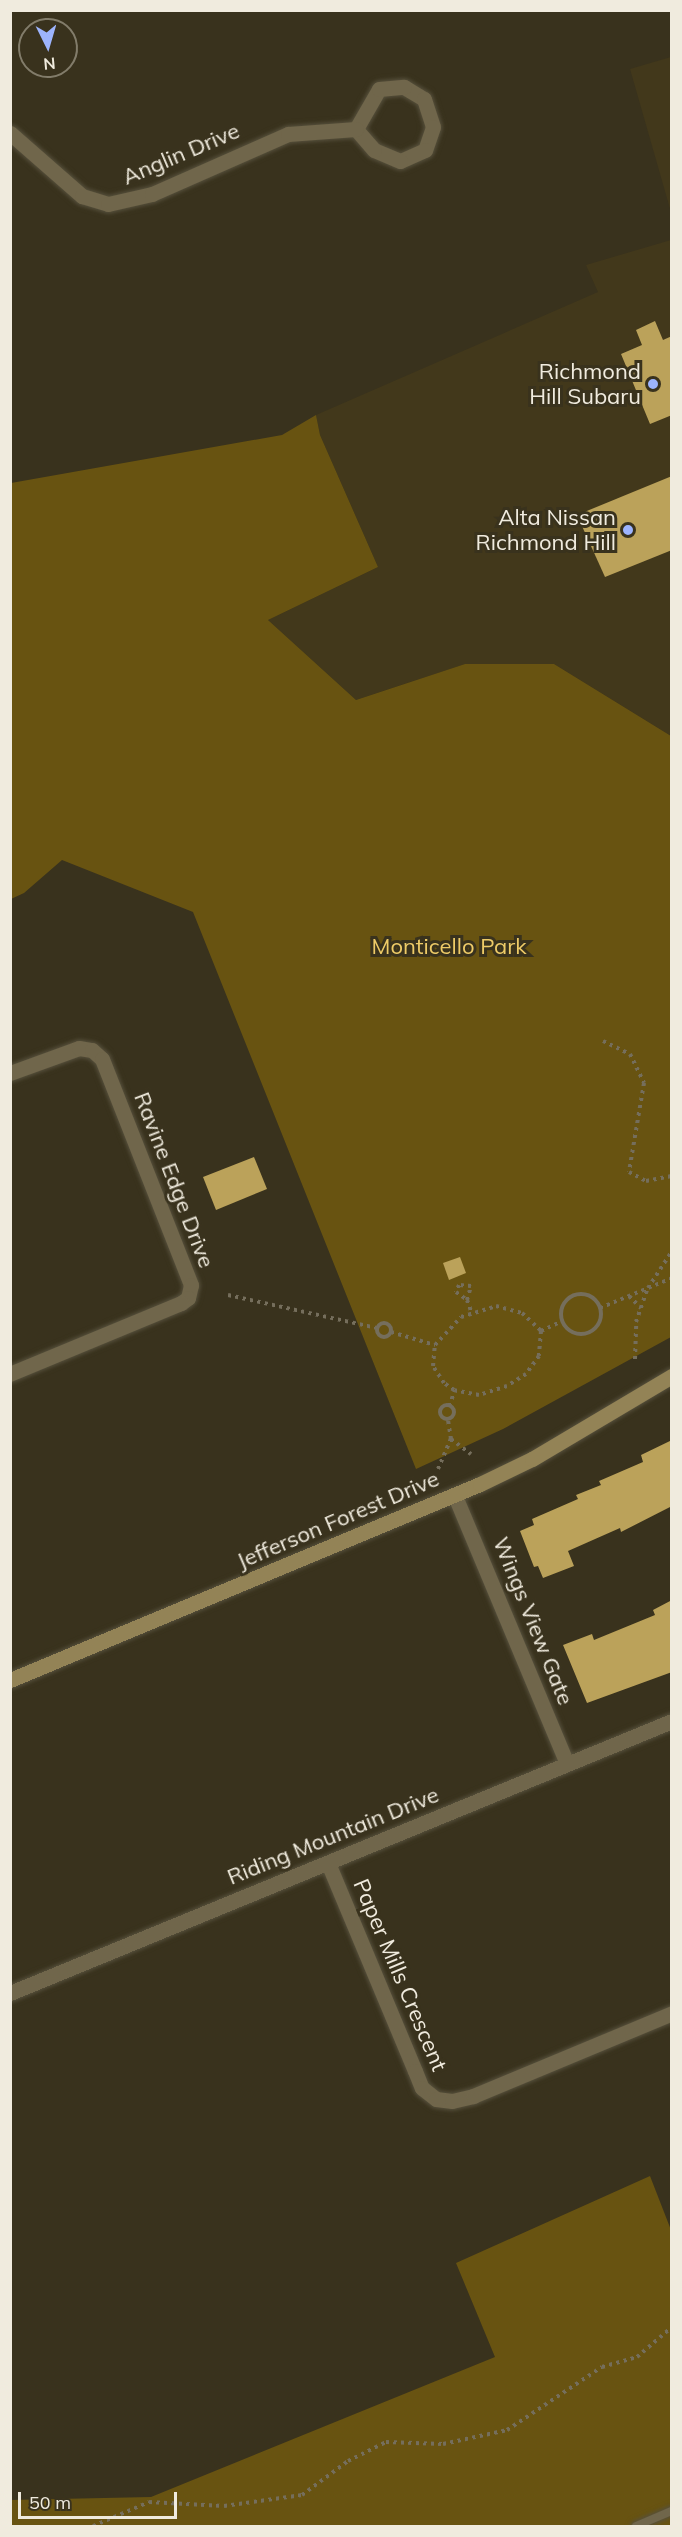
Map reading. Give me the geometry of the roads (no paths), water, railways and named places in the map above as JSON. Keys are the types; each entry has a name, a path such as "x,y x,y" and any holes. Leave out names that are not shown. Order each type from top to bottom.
{"street":[{"path":"404,87 424,99 433,127 425,150 400,161 374,150 356,129 379,89 404,87"},
{"name":"Anglin Drive","path":"10,133 82,196 108,204 152,194 288,134 356,129"},
{"name":"Ravine Edge Drive","path":"10,1073 79,1048 92,1050 102,1059 190,1285 188,1298 181,1303 10,1374"},
{"name":"Jefferson Forest Drive","path":"10,1680 455,1496 532,1459 672,1376"},
{"name":"Wings View Gate","path":"455,1496 567,1764"},
{"name":"Riding Mountain Drive","path":"10,1993 672,1721"},
{"name":"Paper Mills Crescent","path":"328,1863 422,2088 436,2099 452,2101 472,2096 672,2013"}],"lane":[{"path":"636,2526 672,2511"}],"place":[{"name":"Richmond Hill Subaru","path":"653,384"},
{"name":"Alta Nissan Richmond Hill","path":"628,530"}],"park label":[{"name":"Monticello Park","path":"449,947"}]}
